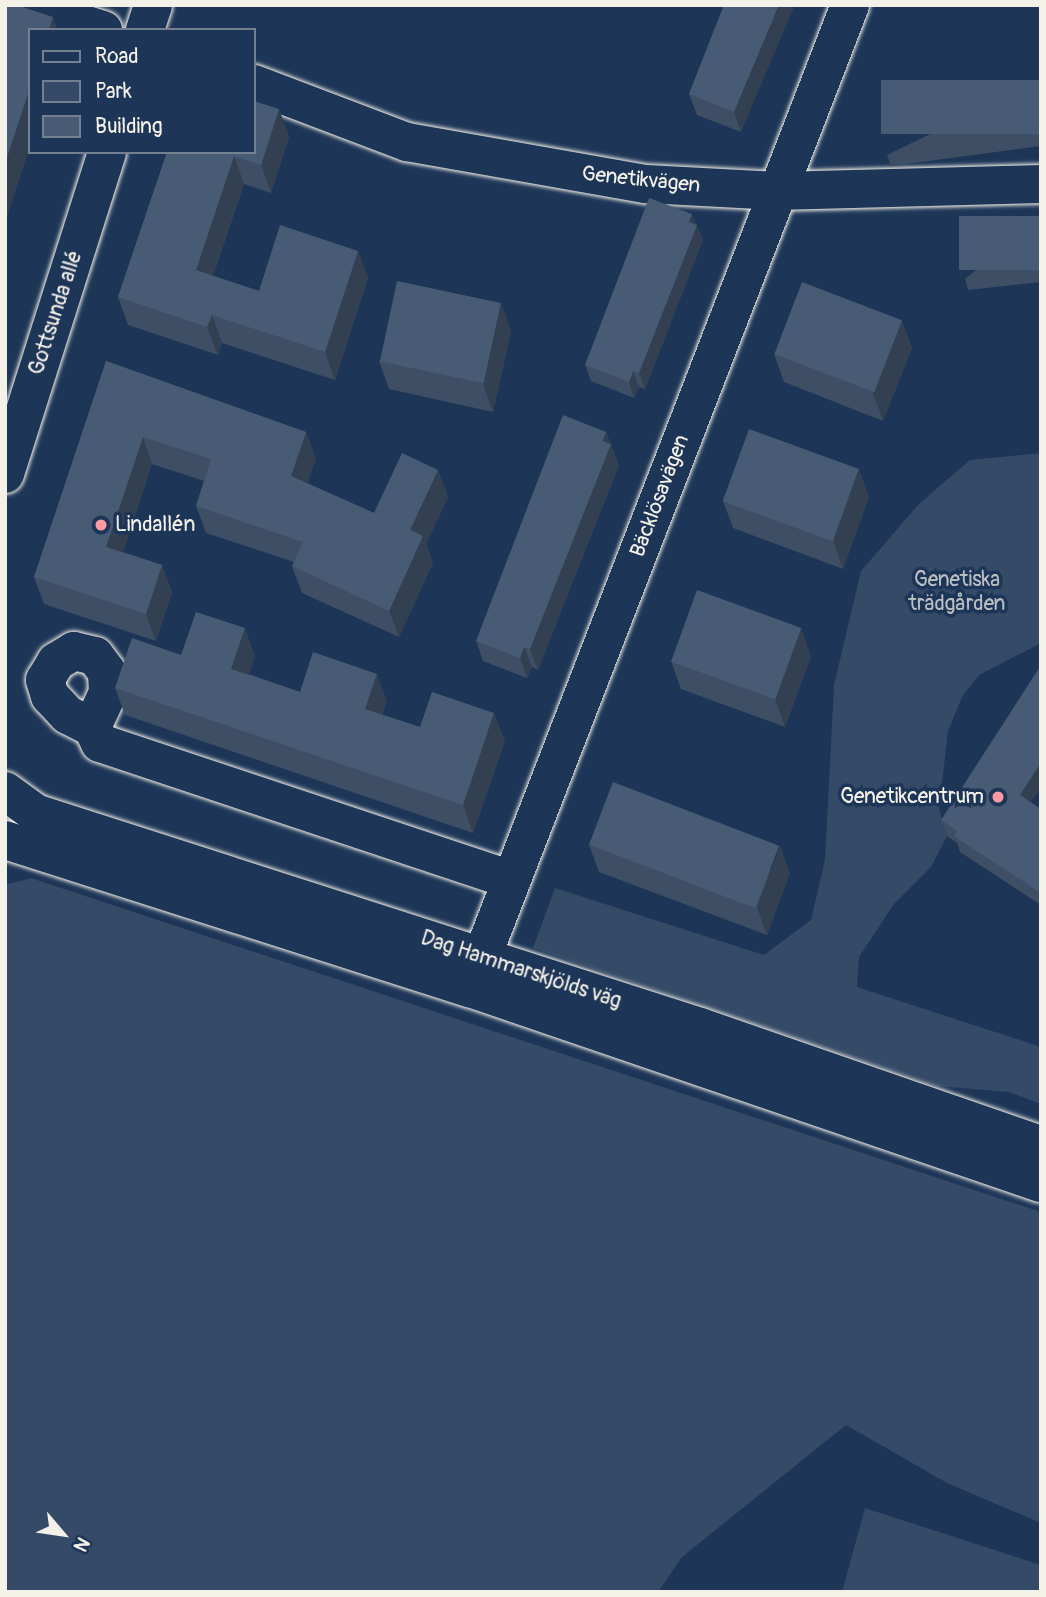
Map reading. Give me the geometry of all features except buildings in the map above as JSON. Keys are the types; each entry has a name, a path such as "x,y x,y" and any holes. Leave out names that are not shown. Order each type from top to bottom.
{"street":[{"path":"24,5 97,28"},
{"path":"146,28 153,5"},
{"name":"Bäcklösavägen","path":"475,973 850,5"},
{"name":"Genetikvägen","path":"256,85 407,142 646,184 778,191 1041,184"},
{"name":"Gottsunda allé","path":"5,474 106,154"},
{"path":"92,727 100,743 511,880"},
{"name":"Dag Hammarskjölds väg","path":"5,791 35,813 1041,1183"},
{"name":"Dag Hammarskjölds väg","path":"5,840 475,973 1041,1145"}],"green space":[{"name":"Genetiska trädgården","path":"1041,453 1041,643 979,675 962,697 948,731 939,809 947,836 931,867 894,904 859,957 857,987 1041,1047 1041,1104 1009,1092 937,1086 533,948 555,888 764,955 811,920 825,860 834,685 861,571 919,504 970,460"},
{"path":"31,878 1041,1212 1041,1523 947,1483 846,1425 682,1557 658,1592 5,1592 5,885"},
{"path":"865,1508 1041,1565 1041,1592 842,1592"}],"place":[{"name":"Lindallén","path":"101,525"},
{"name":"Genetikcentrum","path":"998,797"}]}
